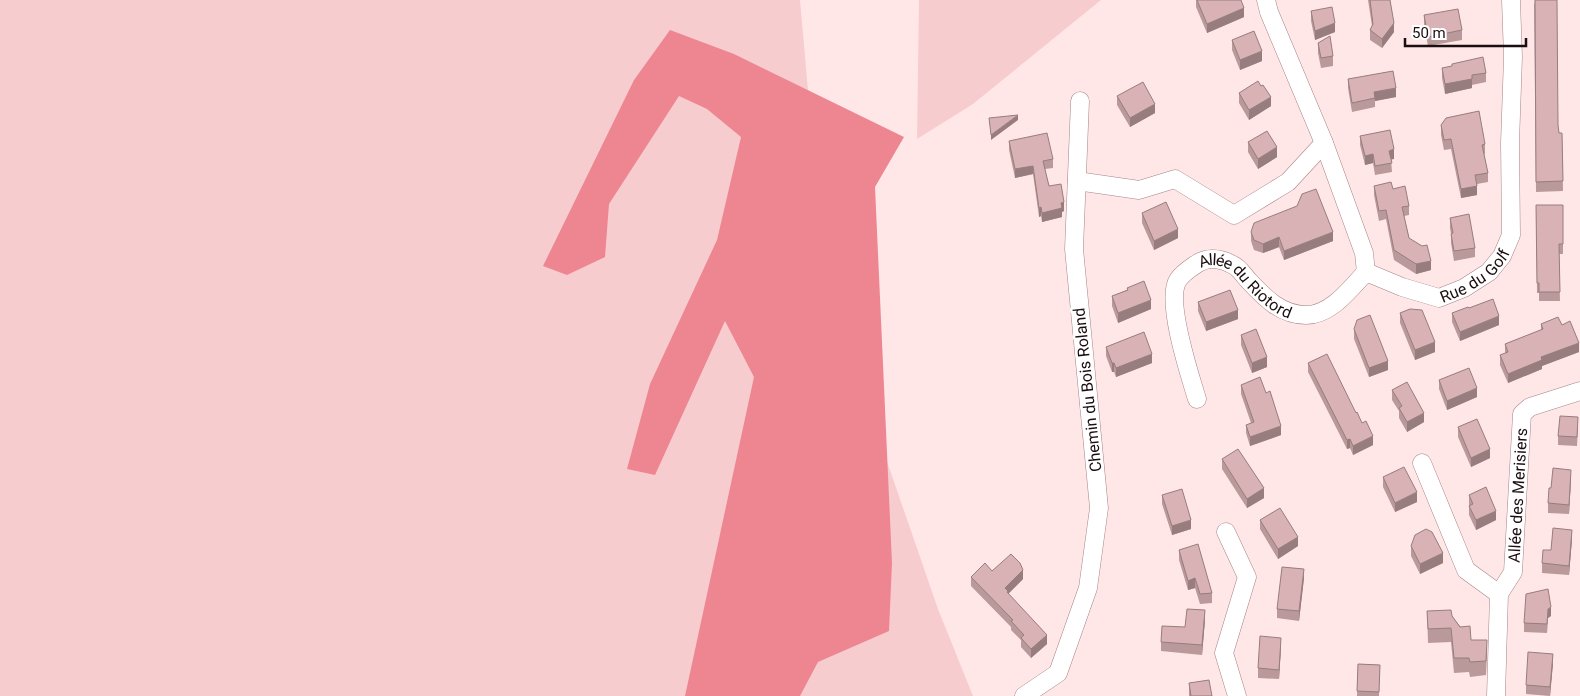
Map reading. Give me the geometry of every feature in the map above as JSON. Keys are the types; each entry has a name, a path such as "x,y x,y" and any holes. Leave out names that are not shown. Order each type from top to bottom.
{"street":[{"path":"1266,0 1269,12 1324,142 1364,252 1366,272"},
{"name":"Rue du Golf","path":"1366,272 1402,287 1438,298 1464,288 1477,280 1489,272 1502,256 1511,235 1512,0"},
{"name":"Chemin du Bois Roland","path":"1024,696 1058,673 1088,588 1099,508 1074,249 1080,101"},
{"path":"1077,181 1139,190 1175,179 1234,215 1288,182 1324,142"},
{"name":"Allée du Riotord","path":"1197,399 1183,355 1176,323 1175,295 1177,281 1188,269 1201,260 1218,258 1236,266 1273,305 1290,313 1307,315 1323,311 1345,295 1366,272"},
{"name":"Allée des Merisiers","path":"1499,594 1513,572 1522,414 1530,407 1580,391"},
{"path":"1422,463 1466,570 1499,594 1496,696"},
{"path":"1226,532 1247,577 1224,653 1237,696"}],"shaded area":[{"path":"0,0 800,0 825,282 938,609 973,696 0,696"},
{"path":"919,0 1101,0 973,104 917,139"},
{"path":"670,30 734,54 904,137 875,187 892,563 889,631 818,662 800,696 685,696 754,377 725,321 655,475 627,469 650,384 717,240 741,137 707,109 679,96 609,204 605,257 567,275 543,266 634,80"}],"building":[{"path":"1197,0 1241,0 1244,8 1207,24"},
{"path":"1370,0 1390,0 1394,23 1382,39 1370,30 1373,24"},
{"path":"1535,0 1557,0 1558,125 1559,133 1562,133 1563,181 1536,182"},
{"path":"1332,7 1335,23 1315,31 1311,11"},
{"path":"1458,9 1462,30 1428,37 1424,15"},
{"path":"1254,31 1262,51 1240,60 1232,40"},
{"path":"1330,36 1333,56 1321,58 1318,43"},
{"path":"1483,57 1486,73 1472,75 1472,79 1445,84 1442,68"},
{"path":"1393,71 1396,88 1374,92 1375,98 1352,103 1348,79"},
{"path":"1258,81 1271,97 1249,110 1239,93"},
{"path":"1143,82 1155,104 1130,118 1117,96"},
{"path":"1479,111 1485,144 1482,145 1488,173 1475,175 1477,186 1461,189 1451,139 1444,140 1441,125 1446,118"},
{"path":"1018,115 991,135 989,118"},
{"path":"1390,130 1394,149 1389,151 1392,163 1375,166 1373,154 1365,156 1360,136"},
{"path":"1267,131 1277,147 1258,159 1248,142"},
{"path":"1047,133 1053,159 1043,161 1049,186 1061,184 1064,202 1061,203 1062,208 1042,213 1041,207 1039,208 1033,166 1015,169 1009,141"},
{"path":"1391,182 1393,189 1405,186 1409,206 1402,207 1409,238 1422,246 1427,245 1431,261 1416,264 1394,250 1386,210 1379,211 1374,186"},
{"path":"1316,189 1333,232 1284,251 1279,237 1263,244 1254,240 1251,232 1254,223 1297,206 1302,194"},
{"path":"1166,202 1178,229 1154,241 1142,213"},
{"path":"1536,205 1563,205 1563,244 1559,244 1560,292 1539,292 1539,283 1537,283"},
{"path":"1469,214 1475,248 1454,251 1450,218"},
{"path":"1144,281 1151,300 1118,313 1112,296"},
{"path":"1230,290 1238,310 1206,322 1198,302"},
{"path":"1493,299 1499,316 1460,332 1452,313"},
{"path":"1410,309 1422,310 1435,342 1415,350 1400,313"},
{"path":"1370,315 1388,361 1369,368 1354,329 1357,320"},
{"path":"1558,317 1562,325 1570,321 1579,343 1541,357 1542,360 1508,374 1500,355 1508,352 1505,344 1543,329 1541,324"},
{"path":"1256,329 1267,357 1252,363 1241,335"},
{"path":"1144,332 1152,354 1116,368 1106,347"},
{"path":"1327,354 1356,413 1362,423 1366,421 1373,436 1353,446 1350,439 1347,440 1308,363"},
{"path":"1469,368 1477,388 1447,401 1439,380"},
{"path":"1260,377 1266,393 1270,391 1281,426 1250,437 1246,425 1254,422 1241,385"},
{"path":"1407,382 1424,413 1407,422 1399,408 1402,406 1392,390"},
{"path":"1560,416 1578,417 1577,437 1558,436"},
{"path":"1477,419 1490,449 1471,458 1458,427"},
{"path":"1238,449 1264,488 1247,499 1222,459"},
{"path":"1404,467 1417,492 1395,503 1383,477"},
{"path":"1553,468 1571,470 1569,505 1548,503"},
{"path":"1486,487 1496,511 1476,520 1469,506 1473,504 1469,495"},
{"path":"1182,489 1191,520 1172,526 1162,495"},
{"path":"1280,508 1298,537 1278,549 1260,520"},
{"path":"1553,528 1572,530 1569,566 1542,563 1543,550 1551,550"},
{"path":"1426,529 1432,532 1443,553 1420,564 1411,546 1415,535"},
{"path":"1198,544 1212,593 1200,594 1195,578 1188,581 1179,550"},
{"path":"1011,554 1020,563 1023,570 1005,588 1047,635 1031,649 1021,638 1024,635 1011,621 1013,620 971,577 985,563 992,571"},
{"path":"1282,567 1304,569 1299,611 1277,609"},
{"path":"1548,589 1551,607 1548,609 1547,624 1524,623 1526,594"},
{"path":"1187,609 1205,610 1202,645 1161,642 1162,626 1185,627"},
{"path":"1451,610 1452,616 1460,627 1470,626 1471,640 1487,640 1486,661 1470,662 1469,658 1454,658 1451,628 1428,629 1427,611"},
{"path":"1260,636 1281,638 1279,670 1258,668"},
{"path":"1528,652 1553,654 1550,687 1526,685"},
{"path":"1358,664 1380,665 1379,692 1357,691"},
{"path":"1209,680 1212,696 1191,696 1189,683"}]}
